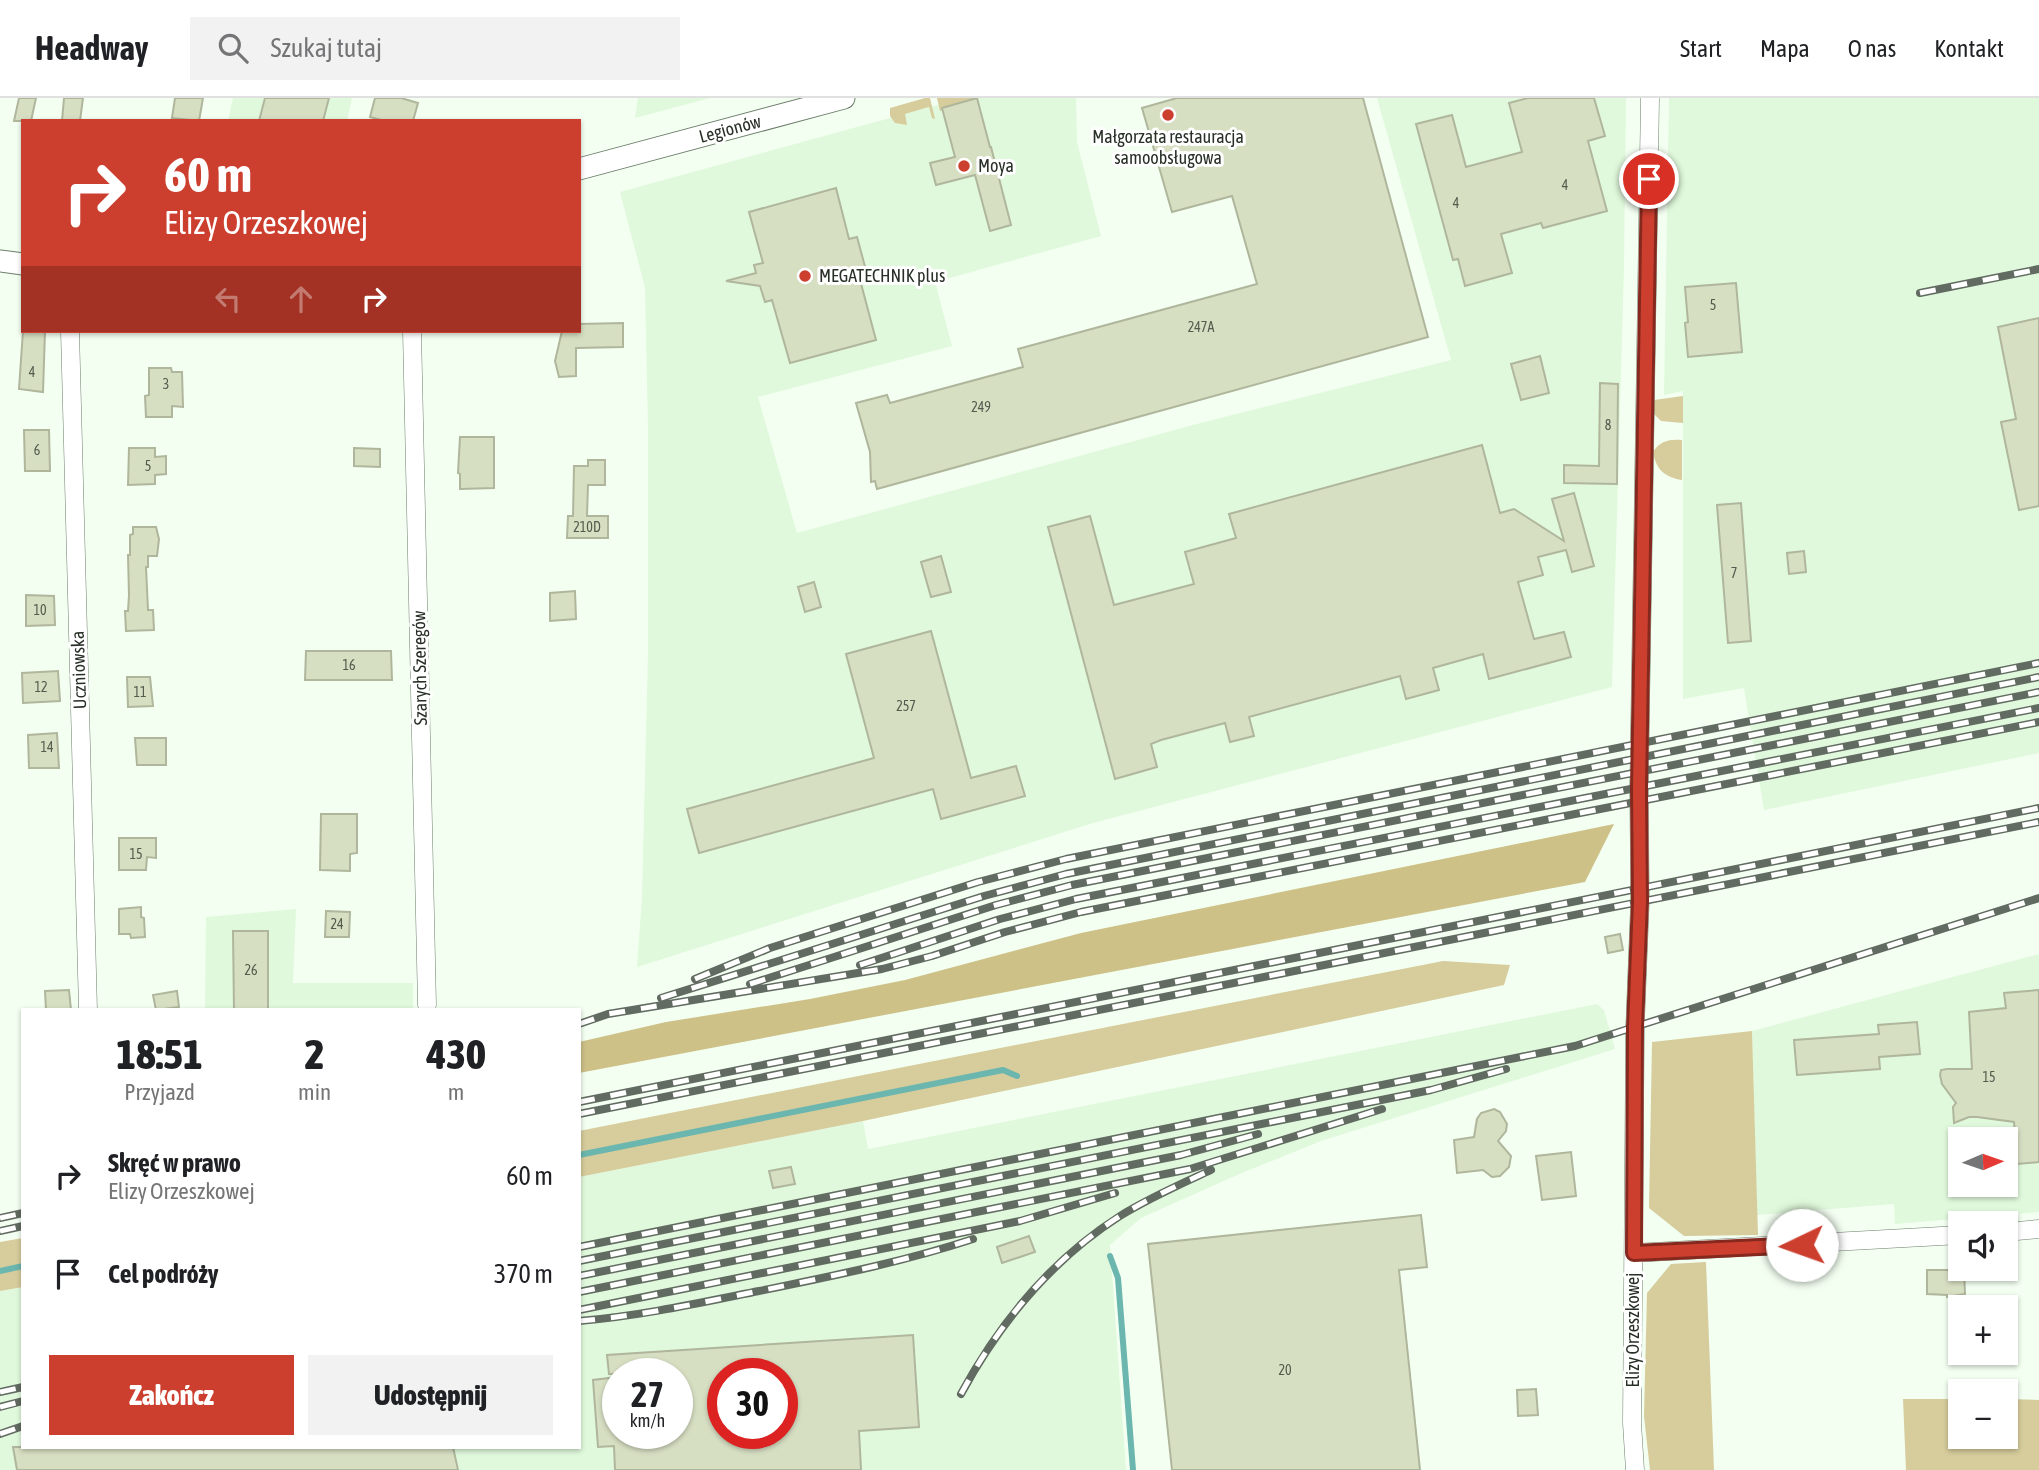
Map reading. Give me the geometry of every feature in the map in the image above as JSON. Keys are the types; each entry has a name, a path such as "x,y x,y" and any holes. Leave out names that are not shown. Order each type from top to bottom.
{"street":[{"name":"Legionów","path":"581,168 844,98"},
{"name":"Elizy Orzeszkowej","path":"1635,1470 1632,1423 1635,1027 1640,901 1639,789 1650,98"},
{"path":"0,261 21,264"},
{"name":"Uczniowska","path":"70,333 89,1008"},
{"name":"Szarych Szeregów","path":"412,333 427,1005"},
{"path":"2018,1231 2039,1229"},
{"path":"1634,1253 1948,1237"}],"shaded area":[{"path":"233,98 352,98 347,119 228,119"},
{"path":"638,98 710,98 635,118"},
{"path":"930,98 935,119 932,118 929,107 905,114 907,125 895,123 890,116 890,108"},
{"path":"937,98 978,98 940,111"},
{"path":"963,98 1076,98 1077,142 1101,236 935,282 952,346 758,397 797,533 1193,425 1451,360 1377,98 1626,98 1612,687 1093,823 637,967 642,897 648,653 645,288 620,192"},
{"path":"1669,98 2039,98 2039,753 1764,810 1744,688 1683,699 1683,391 1664,395"},
{"path":"1683,396 1683,423 1661,421 1654,414 1654,400"},
{"path":"1682,440 1682,480 1662,472 1656,464 1653,452 1665,441"},
{"path":"1614,824 1585,882 581,1073 581,1042 666,1022 810,999 905,980 1081,933"},
{"path":"296,909 293,983 413,983 413,1008 205,1008 206,917"},
{"path":"2039,954 2039,1212 1948,1211 1948,1220 1895,1224 1894,1204 1757,1215 1752,1031"},
{"path":"1443,961 1510,965 1504,985 863,1121 581,1177 581,1131"},
{"path":"1597,1004 1604,1010 1615,1049 1321,1141 1141,1218 1110,1245 1126,1470 0,1470 0,1291 21,1287 21,1449 581,1449 581,1177 863,1121 868,1149"},
{"path":"1752,1031 1758,1235 1684,1236 1649,1208 1652,1042"},
{"path":"21,1238 21,1287 0,1291 0,1242"},
{"path":"1706,1262 1714,1470 1650,1470 1644,1416 1647,1293 1671,1264"},
{"path":"1903,1399 1948,1399 1948,1449 2018,1449 2018,1399 2039,1400 2039,1470 1906,1470"}],"building":[{"path":"19,98 36,98 31,119 14,121"},
{"path":"64,98 83,98 80,119 62,119"},
{"path":"175,98 203,98 199,119 172,118"},
{"path":"265,98 329,98 324,119 260,119"},
{"path":"375,98 401,98 418,103 414,119 370,117"},
{"path":"977,98 1011,225 990,231 975,175 936,185 930,163 955,157 942,108"},
{"path":"1177,98 1363,98 1428,337 877,489 875,481 871,482 870,452 856,403 887,395 890,403 1023,367 1018,349 1257,284 1232,196 1172,212 1142,108"},
{"path":"1528,98 1594,98 1605,136 1588,141 1607,211 1543,228 1541,223 1501,234 1512,273 1465,286 1458,259 1453,260 1416,124 1452,115 1466,167 1522,152 1509,103"},
{"name":"MEGATECHNIK plus","path":"836,188 849,239 857,237 867,274 859,276 876,340 790,363 772,300 765,302 760,286 726,281 756,273 754,265 763,263 749,212"},
{"path":"1736,283 1742,352 1688,357 1685,287"},
{"path":"2039,318 2039,506 2019,510 2001,422 2016,419 1998,327"},
{"path":"623,323 623,347 576,348 576,376 559,377 555,361 562,333 581,333 581,324"},
{"path":"23,333 45,333 43,392 19,389"},
{"path":"1540,356 1549,393 1521,400 1511,364"},
{"path":"149,368 171,368 172,372 182,372 183,407 172,406 172,417 146,417 145,396 149,395"},
{"path":"1600,383 1618,384 1617,484 1564,483 1564,465 1599,466"},
{"path":"24,430 49,430 50,471 25,471"},
{"path":"460,437 494,437 494,488 460,489"},
{"path":"1482,445 1500,513 1514,509 1564,541 1552,499 1574,493 1594,566 1572,572 1566,550 1538,557 1543,575 1518,582 1534,639 1564,632 1571,657 1489,679 1483,654 1433,668 1439,690 1406,699 1400,676 1249,717 1254,736 1230,742 1225,723 1161,740 1151,744 1157,767 1115,779 1048,527 1090,516 1114,605 1194,584 1185,552 1236,538 1229,514"},
{"path":"129,448 155,448 155,457 166,456 166,474 155,475 155,484 128,485"},
{"path":"354,448 380,449 380,467 354,466"},
{"path":"588,460 605,460 605,485 588,485 587,516 608,516 608,538 567,538 568,516 573,516 574,466 588,466"},
{"path":"1741,503 1751,641 1728,643 1717,505"},
{"path":"133,527 156,527 159,539 157,556 148,556 146,567 148,610 153,610 154,630 126,631 128,555"},
{"path":"1804,551 1806,572 1789,574 1787,553"},
{"path":"941,556 951,592 931,597 921,562"},
{"path":"814,582 821,607 805,612 798,587"},
{"path":"575,591 576,619 550,621 550,593"},
{"path":"26,595 54,596 55,625 26,626"},
{"path":"931,631 971,778 1016,766 1025,796 941,819 933,789 699,853 687,809 874,758 846,654"},
{"path":"306,651 391,651 392,680 305,680"},
{"path":"58,671 60,701 23,703 22,673"},
{"path":"127,677 150,677 153,706 128,707"},
{"path":"57,733 59,768 29,768 28,735"},
{"path":"135,738 166,738 166,765 137,765"},
{"path":"321,814 357,814 357,853 350,854 350,871 320,870"},
{"path":"119,838 156,838 156,858 147,857 146,870 119,870"},
{"path":"141,907 145,937 131,938 130,934 119,934 119,909"},
{"path":"326,911 350,912 349,937 325,937"},
{"path":"233,931 268,931 268,1008 234,1008"},
{"path":"1620,934 1623,950 1608,953 1605,937"},
{"path":"69,990 71,1008 46,1008 45,991"},
{"path":"2039,990 2039,1162 2018,1164 2018,1127 2014,1127 2014,1122 1969,1117 1954,1123 1953,1107 1956,1103 1942,1084 1940,1075 1941,1070 1972,1069 1969,1012 2006,1008 2004,993"},
{"path":"177,991 179,1007 156,1008 153,995"},
{"path":"1917,1022 1920,1054 1879,1057 1880,1069 1797,1075 1794,1040 1879,1034 1878,1025"},
{"path":"1494,1109 1500,1112 1507,1124 1506,1131 1498,1141 1511,1156 1509,1167 1500,1176 1492,1177 1483,1170 1457,1173 1454,1140 1474,1137 1477,1119 1481,1113"},
{"path":"1571,1152 1576,1196 1542,1200 1536,1156"},
{"path":"791,1167 795,1184 773,1188 769,1171"},
{"path":"1421,1215 1427,1267 1399,1270 1420,1470 1172,1470 1148,1244"},
{"path":"1029,1236 1035,1252 1002,1263 997,1247"},
{"path":"1927,1270 1948,1270 1948,1281 1964,1281 1965,1294 1947,1297 1927,1294"},
{"path":"913,1335 919,1427 859,1431 861,1470 615,1470 614,1449 693,1449 693,1358 607,1358 607,1355"},
{"path":"602,1379 602,1447 598,1447 593,1380"},
{"path":"1536,1389 1538,1415 1518,1416 1517,1390"},
{"path":"13,1447 453,1449 458,1470 17,1470"}],"waterway":[{"path":"581,1155 1003,1070 1017,1076"},
{"path":"1110,1256 1118,1278 1133,1470"},
{"path":"0,1271 21,1266"}],"railway":[{"path":"1920,293 2039,269"},
{"path":"695,979 770,948 978,882 1066,859 2039,663"},
{"path":"661,998 984,896 1066,874 2039,677"},
{"path":"750,984 996,905 1072,885 2039,692"},
{"path":"860,965 1000,919 1076,899 2039,708"},
{"path":"581,1023 608,1014 882,969 1081,912 2039,722"},
{"path":"581,1102 2039,808"},
{"path":"581,1114 2039,822"},
{"path":"581,1247 1575,1046 2039,898"},
{"path":"581,1261 1431,1090 1506,1069"},
{"path":"581,1292 1190,1169 1382,1109"},
{"path":"581,1276 1181,1155 1258,1134"},
{"path":"961,1394 1010,1318 1029,1294 1072,1252 1131,1209 1211,1170"},
{"path":"581,1310 1020,1221 1115,1193"},
{"path":"0,1218 21,1213"},
{"path":"0,1231 21,1226"},
{"path":"581,1321 669,1309 813,1280 894,1262 973,1239"},
{"path":"0,1392 21,1387"},
{"path":"0,1407 21,1402"},
{"path":"0,1434 21,1427"}],"place":[{"name":"Małgorzata restauracja samoobsługowa","path":"1168,115"},
{"name":"Moya","path":"964,166"},
{"name":"MEGATECHNIK plus","path":"805,276"}],"route":[{"path":"1649,179 1639,789 1640,901 1635,1027 1634,1253 1802,1245"}]}
